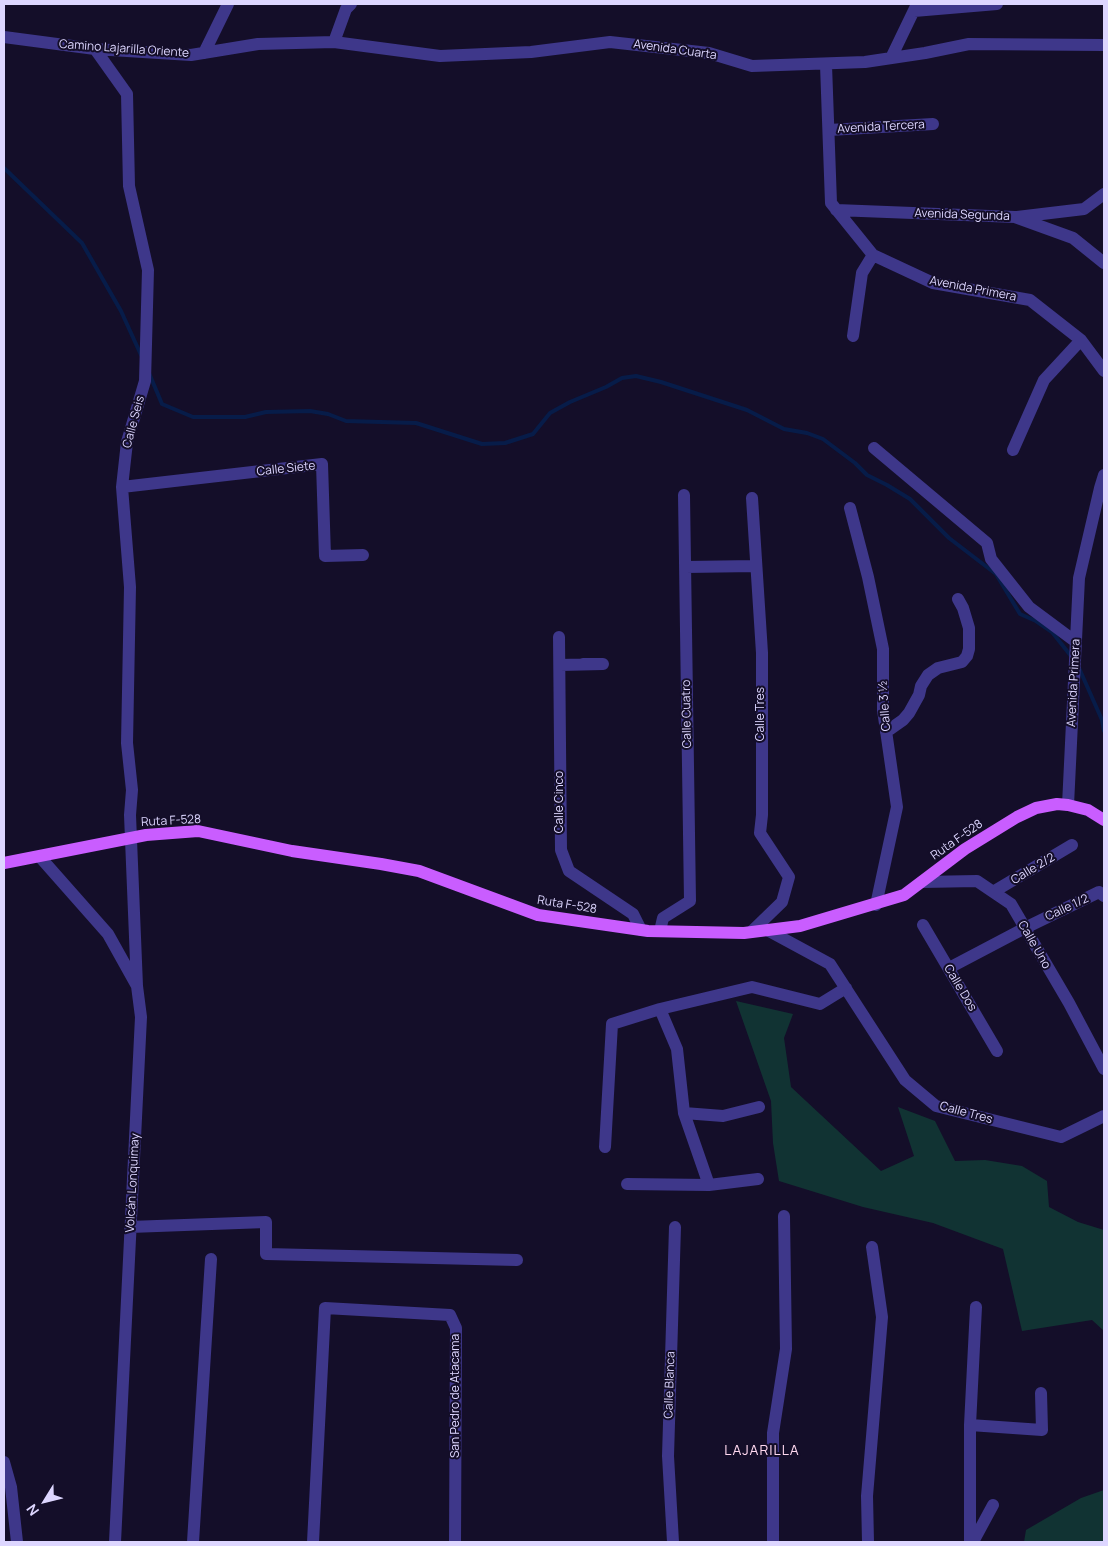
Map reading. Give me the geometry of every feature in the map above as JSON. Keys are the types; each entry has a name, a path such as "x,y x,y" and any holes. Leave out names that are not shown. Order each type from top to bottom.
{"main road":[{"name":"Ruta F-528","path":"4,863 131,837 198,831 292,851 418,871 538,915 641,930 751,932 800,926 876,905 904,895 965,849 1026,812 1046,805 1068,805 1088,810 1104,820"}],"street":[{"path":"204,53 228,4"},
{"path":"334,42 346,9 351,4"},
{"path":"891,58 916,7 997,4"},
{"name":"Camino Lajarilla Oriente","path":"4,37 95,49 191,55 258,44 334,42"},
{"name":"Avenida Cuarta","path":"334,42 440,56 531,52 610,42 709,52 752,66 826,64 891,58 969,44 1104,45"},
{"name":"Calle Seis","path":"95,49 128,94 129,186 148,270 145,380 127,442 122,487 130,587 127,743 132,790 130,815 136,986"},
{"name":"Avenida Primera","path":"826,64 831,203 873,255 933,283 1030,300 1081,340 1104,371"},
{"name":"Avenida Tercera","path":"829,130 933,124"},
{"path":"1015,217 1084,209 1104,194"},
{"name":"Avenida Segunda","path":"836,210 1015,217 1073,238 1104,263"},
{"path":"853,336 862,273 873,255"},
{"path":"1013,450 1044,380 1081,340"},
{"path":"874,448 988,543 991,559 1029,607 1076,642"},
{"name":"Calle Siete","path":"122,487 322,464 324,556 364,555"},
{"name":"Avenida Primera","path":"1068,805 1079,578 1104,475"},
{"name":"Calle Cuatro","path":"660,931 663,918 690,901 684,495"},
{"name":"Calle Tres","path":"751,932 782,902 789,877 760,833 762,815 762,653 752,498"},
{"name":"Calle 3 ½","path":"850,508 868,577 883,649 883,710 897,807 876,905"},
{"path":"685,567 756,566"},
{"path":"886,732 903,720 909,713 924,680 932,671 962,662 967,656 969,628 958,599"},
{"name":"Calle Cinco","path":"559,637 561,850 568,871 633,914 641,930"},
{"path":"560,665 603,664 583,664"},
{"name":"Calle 2/2","path":"993,892 1072,845"},
{"name":"Volcán Lonquimay","path":"40,857 108,934 136,986 140,1017 115,1542"},
{"name":"Calle Uno","path":"922,882 977,881 1011,904 1069,1003 1104,1069"},
{"name":"Calle 1/2","path":"948,968 1099,892 1104,896"},
{"name":"Calle Dos","path":"923,924 997,1051"},
{"name":"Calle Tres","path":"769,931 830,964 905,1080 936,1106 1061,1137 1104,1116"},
{"path":"605,1147 612,1024 660,1009 752,987 820,1004 846,988"},
{"path":"660,1009 677,1048 684,1114 709,1185"},
{"path":"684,1114 723,1116 759,1106"},
{"path":"627,1184 709,1185 758,1179"},
{"path":"773,1542 773,1433 786,1349 784,1216"},
{"path":"130,1227 266,1222 266,1254 517,1260"},
{"name":"Calle Blanca","path":"673,1542 668,1456 675,1227"},
{"path":"868,1542 866,1496 882,1317 872,1247"},
{"path":"193,1542 211,1259"},
{"path":"972,1542 970,1425 976,1307"},
{"name":"San Pedro de Atacama","path":"313,1542 325,1308 450,1316 456,1328 455,1542"},
{"path":"970,1425 1042,1430 1041,1392"},
{"path":"4,1462 16,1542"},
{"path":"972,1542 993,1505"}],"green space":[{"path":"736,1001 793,1014 784,1038 791,1087 881,1171 914,1156 898,1107 935,1121 955,1161 985,1160 1022,1166 1047,1181 1049,1207 1078,1222 1104,1230 1104,1331 1092,1320 1022,1331 1003,1249 933,1223 863,1207 779,1181 773,1143 771,1101"},
{"path":"1104,1490 1104,1542 1024,1542 1026,1530 1081,1498"}],"waterway":[{"path":"4,168 82,243 121,311 141,355"},
{"path":"149,373 162,404 193,417 245,417 266,412 310,411 328,414 346,421 416,423 482,444 505,443 533,434 550,413 622,378 636,376 661,382 747,410 784,429 807,433 823,439 855,463 867,475 910,499 949,538 996,574 1020,614 1036,621 1052,632 1071,656"},
{"path":"1079,668 1102,720 1104,731"}],"district":[{"name":"LAJARILLA","path":"762,1451"}]}
